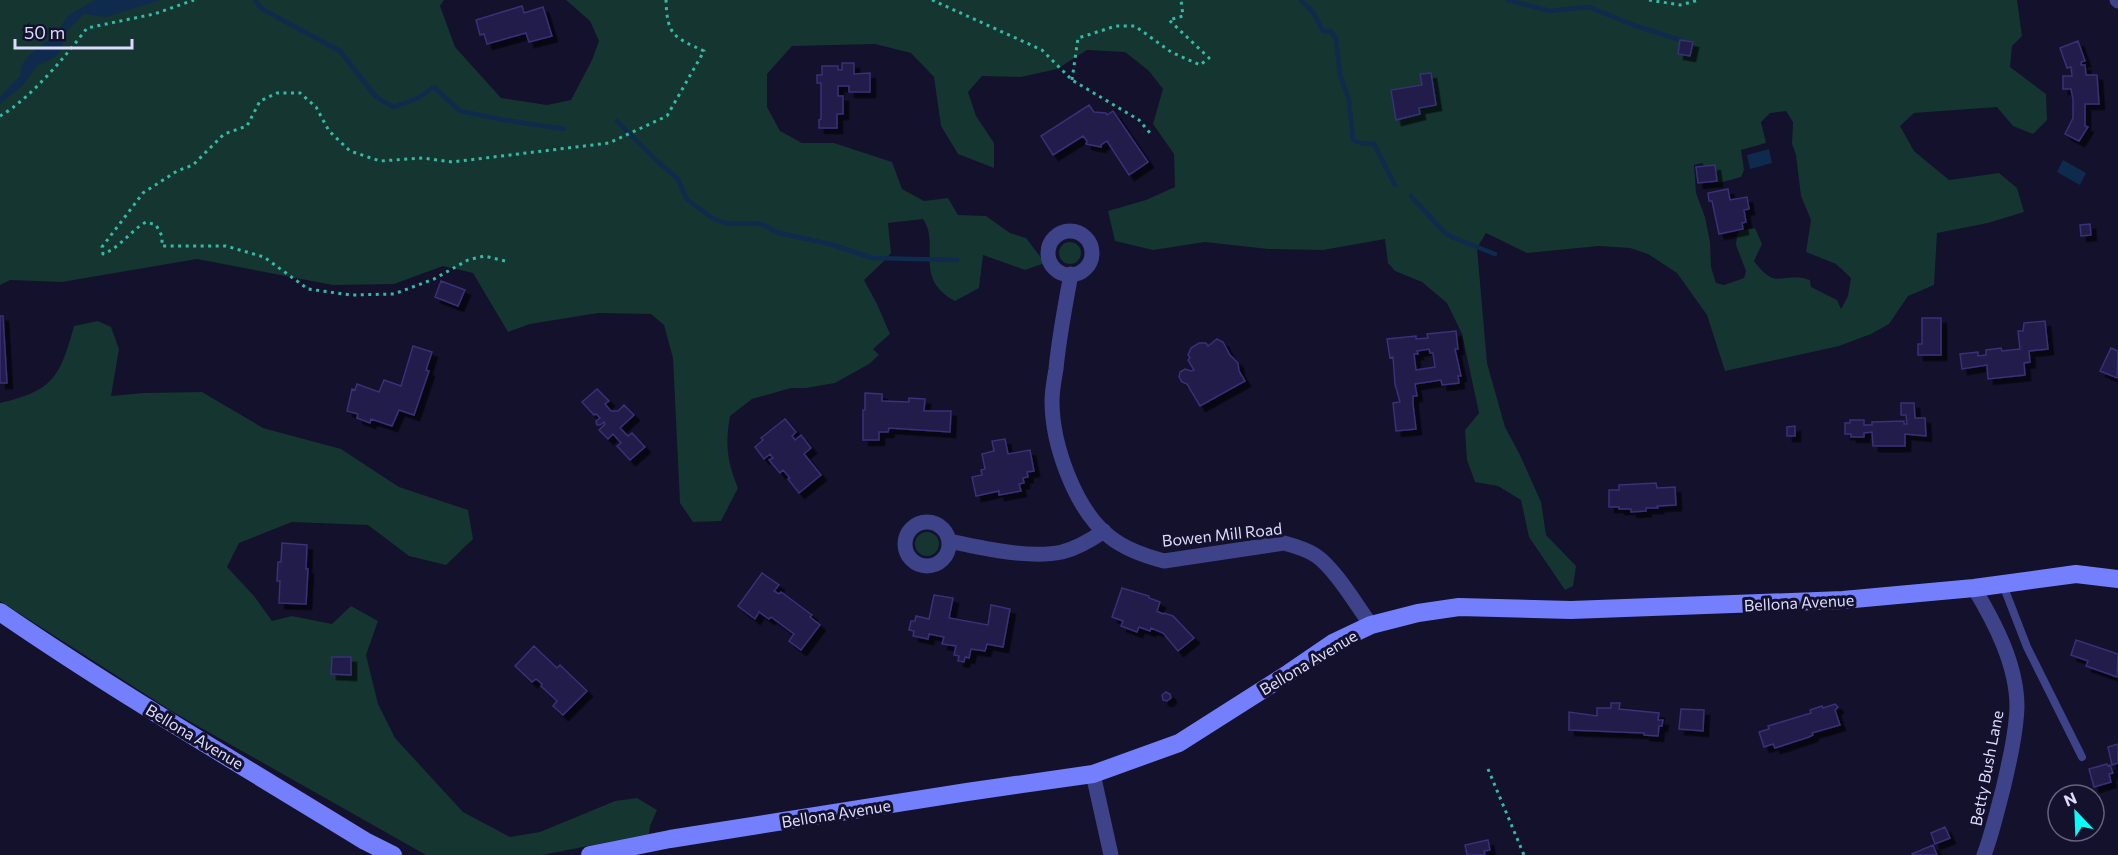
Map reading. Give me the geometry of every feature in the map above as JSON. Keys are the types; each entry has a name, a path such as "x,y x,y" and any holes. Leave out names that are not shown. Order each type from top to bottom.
{"main road":[{"name":"Bellona Avenue","path":"590,855 670,839 1093,774 1179,743 1333,643 1371,625 1418,613 1459,607 1571,610 1843,600 1974,588 2076,574 2118,579"},
{"name":"Bellona Avenue","path":"0,612 33,636 147,707 365,841 393,855"}],"street":[{"name":"Bowen Mill Road","path":"1071,274 1058,346 1052,400 1055,431 1064,464 1078,495 1094,522 1126,547 1145,556 1164,561 1284,543 1300,548 1316,555 1329,568 1371,625"},
{"path":"949,541 988,549 1045,554 1074,548 1104,531"},
{"name":"Betty Bush Lane","path":"1974,588 2009,659 2017,707 2005,780 1984,855"},
{"path":"1093,774 1111,855"}],"lane":[{"path":"2003,584 2027,647 2082,757"}],"path":[{"path":"0,116 14,108 68,54 87,28 154,14 194,0"},
{"path":"506,261 484,256 468,260 434,279 394,294 351,295 308,289 264,257 226,246 162,246 162,236 156,225 146,222 132,230 116,249 104,254 102,247 143,193 177,171 193,165 224,134 247,126 260,101 277,93 300,93 316,107 328,130 350,151 380,161 423,158 452,162 609,143 667,116 704,51 675,38 669,27 666,0"},
{"path":"932,0 1042,50 1072,80 1139,120 1150,133"},
{"path":"1072,80 1078,38 1116,26 1135,26 1171,52 1200,65 1209,58 1169,20 1183,16 1181,0"},
{"path":"1649,0 1680,4 1700,0"},
{"path":"1488,770 1524,855"}],"green space":[{"path":"0,0 444,0 440,6 455,47 501,98 547,105 571,100 592,60 599,41 590,21 566,0 2017,0 2022,36 2012,46 2010,67 2046,94 2047,120 2033,134 2013,126 1997,107 1914,113 1900,126 1914,151 1949,180 1999,173 2017,188 2024,212 1988,223 1937,233 1934,285 1908,296 1889,324 1871,334 1839,346 1725,371 1707,315 1677,273 1648,254 1630,248 1599,246 1527,253 1486,233 1477,248 1487,363 1505,427 1541,502 1546,535 1576,566 1573,586 1565,590 1529,537 1521,500 1498,486 1475,482 1467,460 1465,430 1479,413 1462,334 1447,303 1422,282 1395,271 1388,263 1385,239 1323,250 1268,249 1205,242 1153,250 1115,241 1108,211 1146,200 1175,187 1174,154 1153,124 1163,89 1149,71 1125,52 1087,50 1057,69 1021,77 982,76 968,92 976,116 994,143 994,168 958,154 941,126 934,77 911,53 875,44 792,46 767,74 767,107 780,131 802,143 834,143 892,162 902,189 924,201 948,198 958,215 986,216 1010,233 1026,238 1045,263 1025,270 983,255 979,288 955,301 942,292 934,282 931,272 930,240 923,219 888,223 891,253 864,280 890,334 873,349 879,355 869,364 835,383 791,388 752,399 730,416 728,453 738,488 721,521 693,522 680,503 673,358 664,325 651,314 598,313 530,324 508,332 473,273 443,266 394,284 333,285 197,259 62,282 10,280 0,285","holes":["1786,111 1793,122 1792,144 1796,155 1801,196 1811,220 1806,252 1836,264 1851,278 1848,296 1841,309 1837,300 1811,287 1810,280 1792,277 1780,279 1762,271 1754,261 1762,244 1755,228 1740,231 1737,235 1736,245 1746,271 1744,278 1724,285 1716,283 1711,267 1710,242 1705,217 1696,193 1694,165 1702,163 1719,183 1741,177 1744,170 1741,150 1766,143 1761,122 1770,113"]},
{"path":"1070,242 1078,245 1081,253 1078,261 1070,264 1062,261 1059,253 1062,245"},
{"path":"98,321 111,327 119,349 111,396 202,392 263,428 341,449 399,487 468,510 473,539 446,565 409,556 368,525 292,522 239,543 227,567 254,596 272,621 292,616 332,624 351,606 378,621 366,655 378,704 395,738 463,812 510,837 540,832 615,801 637,798 657,810 649,834 542,855 426,855 173,712 0,601 0,403 43,387 58,370 74,326"},
{"path":"927,532 932,533 938,539 938,549 932,555 927,556 922,555 916,549 915,544 916,539 922,533"}],"water":[{"path":"95,0 160,0 106,17 84,14 68,30 59,53 54,58 38,65 21,87 0,104 0,97 20,76 22,65 29,55 54,36 69,15"},
{"path":"1769,149 1772,163 1750,169 1747,155"},
{"path":"2063,160 2086,173 2080,185 2057,172"}],"building":[{"path":"522,6 524,13 543,7 552,36 529,42 526,33 487,44 484,34 480,35 476,20"},
{"path":"1680,40 1693,42 1690,56 1678,54"},
{"path":"2078,41 2085,61 2081,62 2081,65 2085,65 2086,75 2097,75 2099,104 2085,104 2085,126 2088,127 2079,141 2065,134 2073,118 2073,99 2071,89 2063,89 2063,76 2072,76 2071,67 2067,68 2060,48"},
{"path":"842,63 854,63 854,74 870,73 870,92 849,92 849,86 838,86 838,96 843,96 843,114 837,114 837,128 819,128 821,83 817,83 817,75 822,75 822,66 838,66 838,70 842,70"},
{"path":"1431,73 1436,105 1419,108 1420,114 1396,120 1391,90 1422,85 1420,74"},
{"path":"1089,105 1094,112 1107,115 1113,111 1148,162 1129,175 1107,141 1101,147 1086,144 1087,141 1083,136 1053,155 1041,136"},
{"path":"1715,165 1717,181 1698,183 1696,167"},
{"path":"1728,189 1730,200 1747,197 1749,209 1744,210 1746,222 1742,223 1743,229 1719,234 1708,193"},
{"path":"2090,224 2091,235 2081,236 2080,225"},
{"path":"441,281 465,290 458,306 435,297"},
{"path":"0,316 3,316 7,383 0,383"},
{"path":"1922,318 1941,318 1941,355 1918,355 1918,344 1922,344"},
{"path":"2045,321 2048,349 2029,351 2030,362 2024,363 2025,375 1988,379 1987,365 1962,369 1960,354 1978,352 1978,356 1986,355 1986,350 2020,349 2018,331 2023,331 2024,323"},
{"path":"1456,331 1458,349 1455,349 1461,376 1458,376 1459,383 1442,385 1441,380 1415,384 1417,396 1413,396 1413,404 1416,429 1396,431 1393,403 1400,402 1395,384 1393,357 1390,358 1387,339 1416,336 1416,339 1428,338 1427,334","holes":["1429,349 1430,353 1433,353 1435,367 1416,370 1414,354 1418,354 1417,351"]},
{"path":"1217,339 1223,342 1230,355 1238,363 1239,371 1245,381 1200,406 1187,384 1179,377 1180,372 1185,369 1194,370 1188,360 1191,348 1199,343 1206,343 1208,346"},
{"path":"413,346 432,352 426,370 429,371 414,415 399,410 392,426 371,419 370,423 357,418 358,414 347,411 352,389 355,390 357,384 379,392 384,380 401,386"},
{"path":"2111,348 2118,351 2117,378 2100,371"},
{"path":"597,389 609,401 605,404 611,411 618,411 624,405 634,415 620,428 628,436 632,433 645,447 630,460 617,446 621,443 613,434 608,439 599,430 605,424 604,422 597,425 596,421 600,418 582,402"},
{"path":"865,393 882,394 882,401 909,402 909,398 925,399 924,411 951,411 950,432 889,428 888,432 879,432 879,440 863,440"},
{"path":"1901,403 1914,403 1915,418 1925,418 1926,436 1905,434 1905,446 1873,446 1872,432 1864,433 1864,437 1851,437 1851,434 1845,434 1845,423 1850,423 1850,420 1864,420 1864,425 1872,425 1872,422 1904,421 1904,424 1907,424 1906,415 1901,415"},
{"path":"785,419 796,432 792,436 795,440 801,435 811,448 804,454 821,475 799,493 783,470 780,473 769,460 773,458 770,454 764,459 755,447 763,440 761,438"},
{"path":"1795,426 1795,436 1787,436 1787,427"},
{"path":"1005,439 1008,454 1030,450 1034,471 1027,472 1028,477 1023,478 1024,483 1019,484 1021,491 999,495 999,491 976,496 972,477 982,475 981,470 985,469 982,454 994,451 992,441"},
{"path":"1656,483 1657,488 1675,487 1676,505 1657,506 1658,508 1646,508 1646,511 1631,512 1631,509 1609,507 1609,490 1619,490 1619,485"},
{"path":"282,543 307,545 306,604 279,603 280,581 277,581"},
{"path":"762,573 779,585 774,591 779,594 781,592 812,615 810,617 820,625 801,650 789,641 794,634 771,617 769,619 759,612 755,619 738,606"},
{"path":"1122,588 1149,596 1160,602 1157,611 1173,616 1194,638 1178,651 1163,633 1151,628 1150,631 1139,627 1137,632 1121,626 1123,621 1112,617"},
{"path":"934,595 953,598 949,618 988,625 991,605 1010,609 1003,647 987,644 985,651 971,649 969,658 965,657 964,662 958,661 959,656 954,655 956,646 942,644 944,637 929,634 928,639 913,636 914,631 909,630 911,621 915,621 916,616 929,619"},
{"path":"2076,640 2118,654 2117,677 2086,666 2088,661 2071,655"},
{"path":"534,646 557,668 560,665 587,691 563,715 553,706 557,701 541,686 542,684 536,679 532,682 515,666"},
{"path":"332,657 351,657 351,675 331,674"},
{"path":"1166,692 1171,698 1167,701 1163,700 1162,695"},
{"path":"1611,703 1620,703 1619,709 1659,713 1658,720 1663,720 1662,726 1659,726 1658,736 1644,735 1644,733 1569,730 1569,712 1597,716 1597,708 1611,708"},
{"path":"1835,704 1838,707 1835,710 1840,725 1775,748 1773,744 1764,747 1759,732 1769,729 1768,726 1811,713 1810,710 1822,706 1823,708"},
{"path":"1681,709 1704,710 1703,731 1679,729"},
{"path":"2118,744 2118,763 2112,765 2108,747"},
{"path":"2110,765 2113,773 2109,774 2111,782 2093,783 2089,769"},
{"path":"1945,827 1950,838 1935,844 1931,833"},
{"path":"1488,840 1490,850 1484,851 1485,855 1467,855 1465,845"},
{"path":"1933,845 1937,855 1912,855 1912,854"}],"waterway":[{"path":"255,0 262,9 340,51 376,97 394,107 418,98 434,87 460,111 564,129"},
{"path":"1301,0 1313,12 1323,31 1331,31 1336,39 1340,75 1349,100 1353,140 1374,144 1395,185"},
{"path":"1508,0 1550,11 1589,7 1633,25 1680,40"},
{"path":"617,121 678,179 687,200 714,219 726,223 762,224 779,233 830,244 872,258 957,260"},
{"path":"1411,196 1445,233 1495,254"}]}
